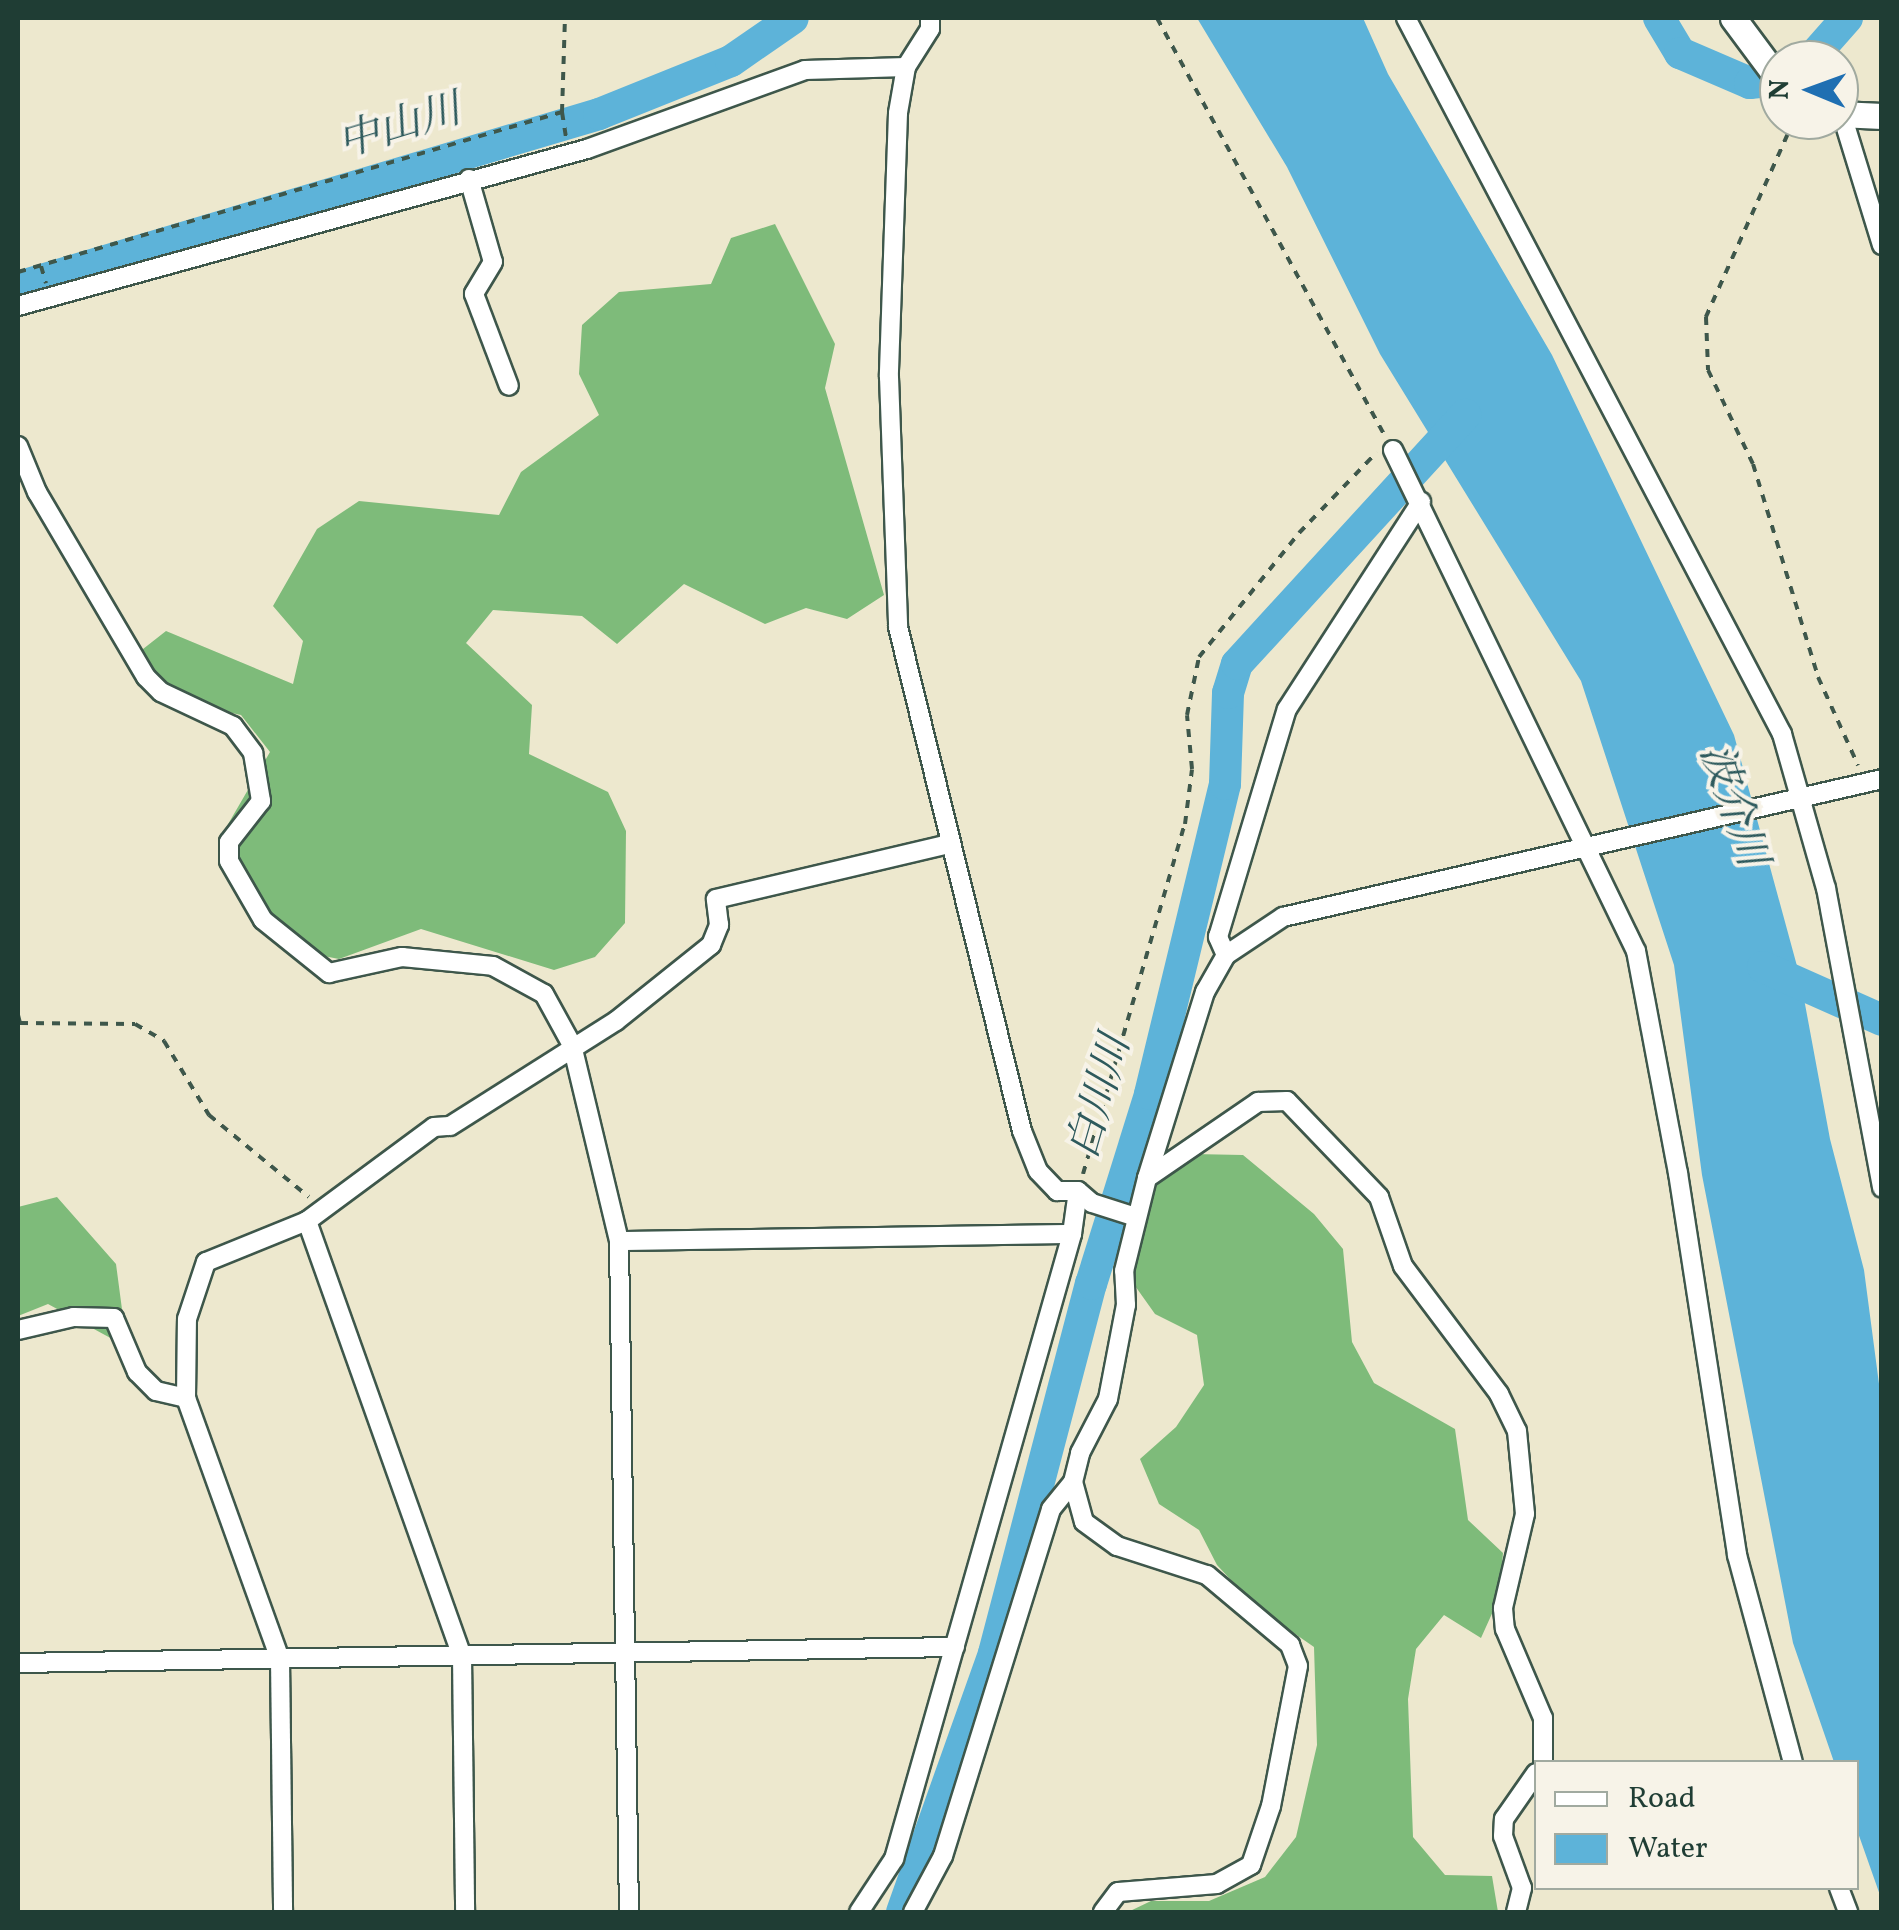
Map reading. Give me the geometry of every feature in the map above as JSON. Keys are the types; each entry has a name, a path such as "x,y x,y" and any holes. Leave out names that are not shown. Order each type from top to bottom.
{"main road":[{"path":"1732,18 1759,54"}],"street":[{"path":"930,18 930,30 906,66 898,114 889,492 898,627 948,844 1022,1131 1038,1171 1057,1191 1085,1197 1130,1216"},
{"path":"1406,18 1718,604 1782,734 1789,799 1826,888 1882,1188"},
{"path":"18,306 568,152 805,70 906,66"},
{"path":"1849,140 1882,245"},
{"path":"468,179 494,262 474,294 509,386"},
{"path":"18,446 37,492 146,676 161,692 233,726 253,753 261,801 229,842 229,861 262,920 329,973 402,957 493,966 544,994 572,1045 618,1241 629,1912"},
{"path":"1393,450 1590,846 1636,951 1737,1555 1791,1760"},
{"path":"1226,954 1218,937 1287,708 1421,502"},
{"path":"913,1912 944,1856 1051,1509 1072,1482 1080,1453 1108,1399 1130,1216 1146,1178 1205,992 1226,954 1284,917 1874,781"},
{"path":"284,1912 280,1659 186,1398 187,1319 206,1262 307,1221 434,1127 450,1126 696,961 719,925 716,899 948,844"},
{"path":"1146,1178 1258,1102 1287,1101 1379,1197 1403,1266 1499,1394 1517,1431 1525,1514 1504,1618 1543,1718 1543,1760"},
{"path":"858,1912 894,1860 1085,1197"},
{"path":"307,1221 462,1656 465,1912"},
{"path":"618,1241 1072,1234"},
{"path":"18,1330 74,1317 114,1318 137,1372 156,1391 186,1398"},
{"path":"1072,1482 1084,1522 1117,1546 1207,1575 1290,1645 1298,1666 1271,1806 1251,1865 1217,1884 1118,1892 1103,1912"},
{"path":"18,1663 955,1646"},
{"path":"1516,1912 1522,1888 1502,1836 1504,1819 1534,1776"}],"path":[{"path":"564,18 562,112 568,152"},
{"path":"1085,1197 1185,824 1192,769 1187,715 1200,658 1299,533 1388,441 1157,18"},
{"path":"18,272 562,112"},
{"path":"1785,140 1706,317 1708,370 1753,464 1818,678 1874,781"},
{"path":"18,1015 20,1023 135,1024 164,1041 209,1115 324,1209"}],"green space":[{"path":"775,224 835,344 825,388 884,595 847,619 806,608 765,624 684,584 617,644 582,616 493,610 466,643 532,705 529,754 608,792 626,831 625,923 595,957 554,970 421,929 339,959 298,951 234,885 220,838 270,752 241,715 155,696 129,660 166,631 293,684 303,641 273,606 317,529 359,501 499,515 521,472 599,415 579,374 582,325 619,292 711,284 731,238"},
{"path":"1193,1154 1243,1155 1314,1214 1343,1249 1352,1342 1374,1383 1455,1429 1468,1520 1503,1553 1499,1598 1481,1638 1444,1615 1416,1649 1408,1699 1413,1837 1445,1875 1492,1876 1498,1912 1128,1912 1151,1901 1209,1901 1265,1877 1296,1837 1317,1745 1314,1647 1255,1606 1217,1565 1199,1530 1159,1504 1140,1459 1176,1427 1204,1385 1197,1335 1155,1314 1128,1276 1157,1184"},
{"path":"57,1197 116,1264 127,1347 48,1304 18,1316 18,1207"}],"water":[{"name":"波介川","path":"1197,18 1363,18 1388,74 1552,355 1734,735 1800,977 1830,1139 1864,1270 1881,1399 1881,1898 1859,1836 1859,1760 1833,1760 1793,1643 1702,1175 1674,965 1581,681 1380,354 1287,167"}],"waterway":[{"name":"中山川","path":"18,287 599,114 731,61 793,18"},
{"path":"1659,18 1680,53 1750,83 1759,82"},
{"path":"1828,40 1847,18"},
{"name":"白川川","path":"902,1912 994,1653 1091,1284 1150,1094 1225,784 1228,693 1237,664 1465,415"},
{"path":"1763,967 1882,1020"}]}
